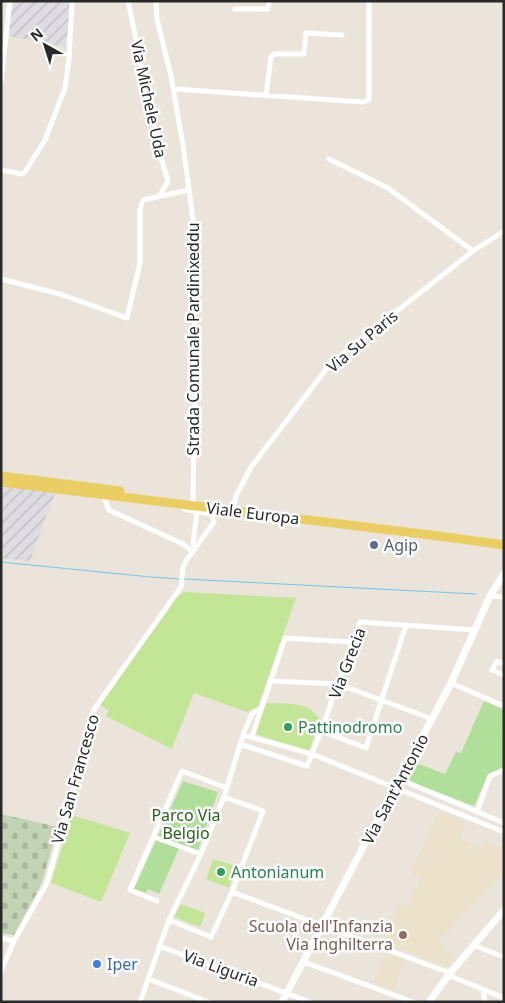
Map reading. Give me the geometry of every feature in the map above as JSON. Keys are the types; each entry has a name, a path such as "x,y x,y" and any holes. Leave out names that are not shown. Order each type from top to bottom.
{"main road":[{"name":"Viale Europa","path":"1,476 504,539"},
{"name":"Viale Europa","path":"1,482 504,545"}],"street":[{"path":"1,81 10,1"},
{"path":"1,170 22,174 25,172 45,140 65,88 69,60 72,1"},
{"name":"Via Michele Uda","path":"128,1 161,158 168,181 160,196"},
{"name":"Strada Comunale Pardinixeddu","path":"156,1 157,19 174,89 194,226 193,500"},
{"path":"235,9 268,9 269,1"},
{"path":"174,89 363,102 369,100 369,1"},
{"path":"266,96 271,57 274,54 304,54 306,33 342,35"},
{"path":"329,159 388,188 474,251"},
{"path":"1,280 60,294 127,318 140,263 140,209 142,202 146,198 189,190"},
{"name":"Via Su Paris","path":"234,505 236,496 251,467 324,372 346,351 474,251 504,231"},
{"path":"103,495 109,510 194,548"},
{"name":"Via San Francesco","path":"1,972 14,941 47,882 95,708 181,587 183,567 194,548 214,522 211,514 184,509 184,505"},
{"name":"Via San Francesco","path":"194,548 197,512"},
{"name":"Via Sant'Antonio","path":"282,1002 451,683 490,596 504,574"},
{"path":"490,596 504,597"},
{"name":"Via Grecia","path":"312,754 360,622 475,630"},
{"path":"321,731 366,748 406,624"},
{"path":"252,737 285,638 352,642"},
{"path":"504,664 497,661 492,670 504,674"},
{"path":"270,681 338,684 432,719"},
{"path":"451,683 504,706"},
{"path":"140,1002 168,920 201,854 224,797 243,735 252,714 261,709"},
{"path":"243,735 312,754 504,832"},
{"path":"240,744 307,766 312,754"},
{"path":"477,812 490,776 504,770"},
{"path":"157,901 130,890 182,771 227,788"},
{"path":"399,779 504,823"},
{"path":"168,920 211,937 232,892 263,811 224,797"},
{"path":"154,836 201,854"},
{"path":"232,892 449,974 504,998"},
{"path":"429,1002 449,974 504,910"},
{"path":"1,938 14,941"},
{"path":"473,945 504,958"},
{"name":"Via Liguria","path":"159,946 310,1002"},
{"path":"304,962 413,1002"},
{"path":"149,979 208,1002"},
{"path":"483,990 485,1002"}],"shaded area":[{"path":"13,1 72,1 65,47 7,36"},
{"path":"1,486 55,493 30,561 1,558"},
{"path":"439,811 466,822 460,838 483,848 485,842 504,848 504,873 439,941 455,958 448,967 381,941 400,905 406,908 417,887 421,878 410,874"},
{"path":"386,953 405,959 394,991 373,983"}],"green space":[{"path":"184,592 296,598 258,706 247,712 194,693 172,749 106,716 109,710 100,705 177,597"},
{"path":"484,701 504,710 504,730 502,733 504,734 504,767 488,774 474,806 404,779 413,762 445,774 456,752 461,753"},
{"name":"Pattinodromo","path":"266,703 303,706 315,713 320,719 309,751 255,734"},
{"name":"Parco Via Belgio","path":"183,781 218,792 198,850 181,844 159,894 148,889 146,893 134,889"},
{"path":"1,814 58,827 41,885 14,935 1,933"},
{"path":"72,815 130,833 101,902 51,883"},
{"name":"Antonianum","path":"213,859 236,866 229,888 206,879"},
{"path":"181,904 205,913 200,927 174,917"}],"waterway":[{"path":"1,562 180,579"},
{"path":"184,579 476,594"}],"place":[{"name":"Agip","path":"374,545"},
{"name":"Pattinodromo","path":"288,727"},
{"name":"Antonianum","path":"221,872"},
{"name":"Scuola dell'Infanzia Via Inghilterra","path":"403,935"},
{"name":"Iper","path":"97,964"}]}
